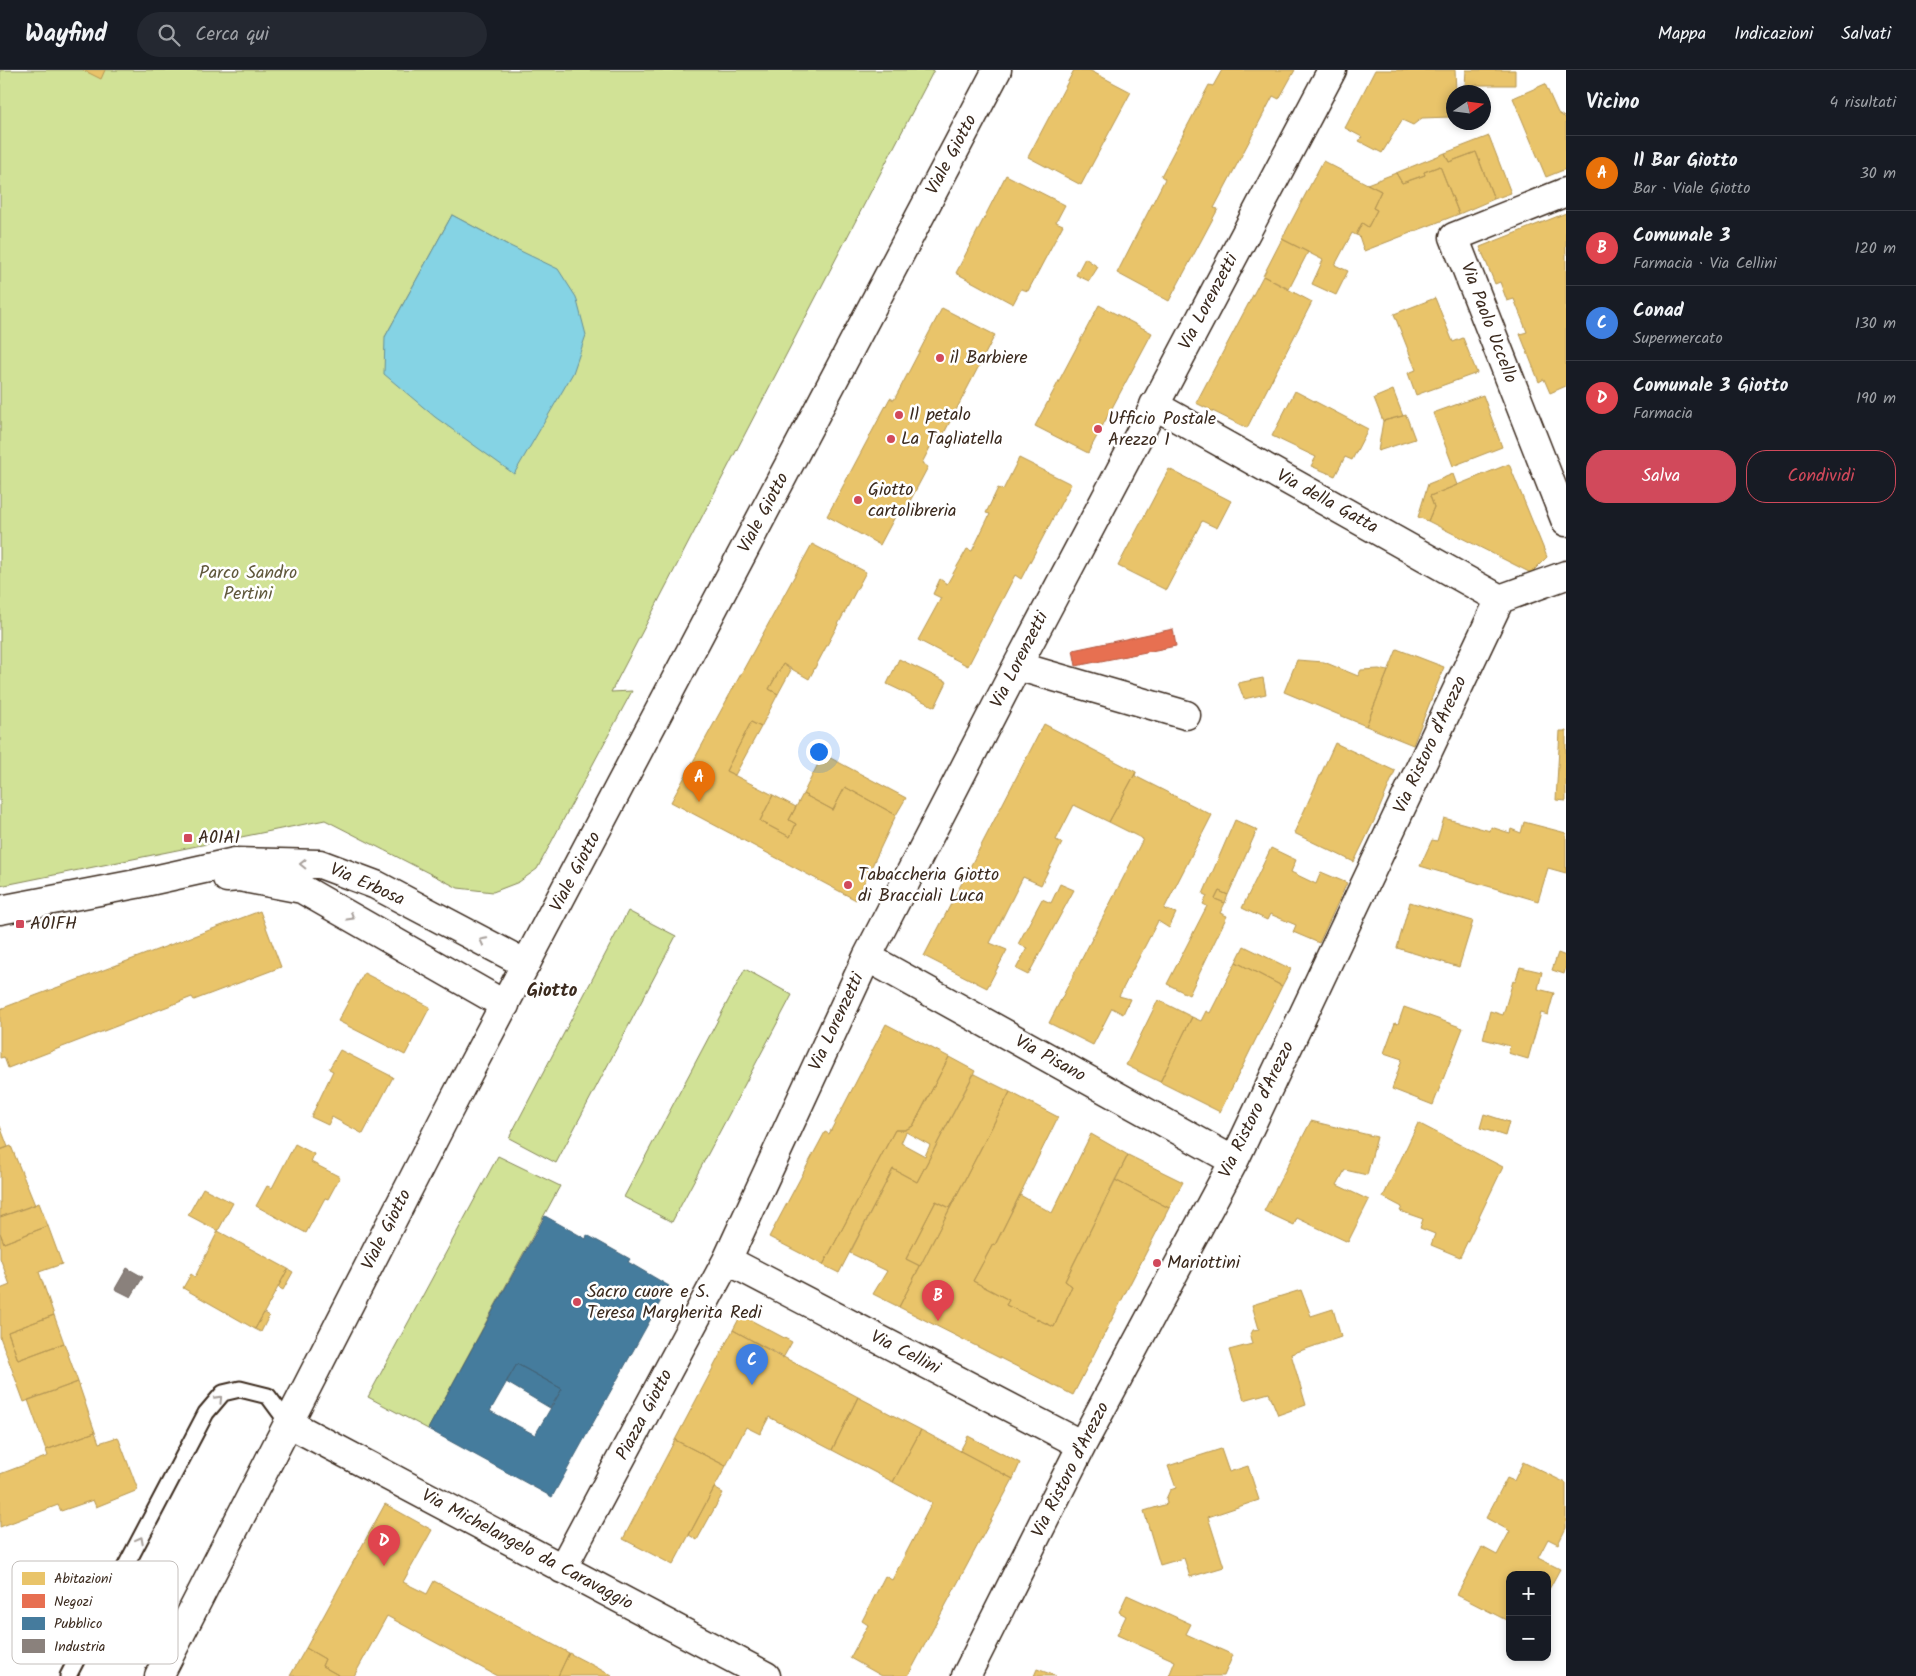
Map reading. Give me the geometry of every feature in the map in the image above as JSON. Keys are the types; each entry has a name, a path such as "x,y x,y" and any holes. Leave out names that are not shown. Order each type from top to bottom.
{"street":[{"name":"Viale Giotto","path":"178,1639 526,964 997,70"},
{"name":"Via Lorenzetti","path":"727,1260 867,957 1017,666 1332,70"},
{"name":"Via Paolo Uccello","path":"1566,192 1454,237 1566,522"},
{"name":"Via della Gatta","path":"1154,405 1500,599"},
{"path":"1500,599 1566,575"},
{"name":"Via Ristoro d'Arezzo","path":"966,1676 1082,1445 1234,1161 1500,599"},
{"path":"1017,666 1186,715"},
{"name":"Via Erbosa","path":"0,910 136,884 235,862 320,864 376,885 526,964"},
{"name":"Via Erbosa","path":"136,884 239,878 302,889 505,1005"},
{"name":"Via Pisano","path":"867,957 1234,1161"},
{"name":"Via Cellini","path":"727,1260 1082,1445"},
{"name":"Piazza Giotto","path":"562,1569 727,1260"},
{"name":"Via Michelangelo da Caravaggio","path":"288,1423 766,1676"},
{"name":"Viale Giotto","path":"159,1676 165,1664"}],"lane":[{"path":"128,1561 206,1413 223,1393 240,1389 268,1396 288,1423"},
{"path":"68,1676 74,1664"}],"green space":[{"name":"Parco Sandro Pertini","path":"0,70 934,70 611,692 632,691 537,869 519,882 493,892 458,888 325,820 0,886","holes":["452,215 508,245 385,337"]},
{"path":"628,911 676,936 556,1163 509,1138"},
{"path":"745,969 792,995 672,1222 624,1197"},
{"path":"498,1156 560,1186 428,1429 368,1397"}],"water":[{"path":"452,215 558,269 576,297 586,335 573,373 514,474 435,417 384,374 385,337"}],"building: Abitazioni":[{"path":"83,70 105,70 101,79"},
{"path":"1074,70 1089,70 1131,92 1081,185 1028,157"},
{"path":"1222,70 1295,70 1279,99 1273,96 1214,208 1218,209 1169,301 1117,273 1165,179 1161,176 1209,85 1213,86"},
{"path":"1375,70 1455,70 1456,85 1446,85 1446,117 1422,118 1413,125 1402,120 1382,153 1359,141 1362,137 1345,128"},
{"path":"1466,70 1515,70 1515,85 1465,85"},
{"path":"1545,84 1558,113 1566,118 1566,169 1546,177 1513,98"},
{"path":"1489,136 1511,193 1494,199 1476,152 1449,162 1445,153"},
{"path":"1476,152 1494,199 1459,214 1440,166 1424,172 1425,175 1402,183 1396,173 1445,153 1449,162"},
{"path":"1323,161 1381,191 1373,208 1377,210 1368,227 1362,223 1356,235 1352,233 1335,265 1348,271 1336,295 1312,284 1323,260 1282,239"},
{"path":"1440,166 1459,214 1364,251 1359,236 1356,235 1362,223 1368,227 1377,210 1373,208 1381,191 1367,184 1396,173 1402,183 1425,175 1424,172"},
{"path":"1006,175 1065,205 1056,222 1063,225 1028,291 1021,289 1013,304 956,273"},
{"path":"1566,213 1566,386 1550,393 1544,379 1539,382 1520,334 1527,332 1514,299 1507,301 1500,282 1495,284 1480,247"},
{"path":"1282,239 1308,252 1289,289 1263,276"},
{"path":"1085,258 1098,267 1089,281 1076,275"},
{"path":"1263,276 1312,302 1247,428 1196,403"},
{"path":"1435,298 1453,342 1463,338 1477,373 1416,395 1408,373 1416,370 1394,314"},
{"path":"1099,305 1152,333 1088,453 1035,426"},
{"path":"942,308 995,335 941,439 936,436 922,463 928,467 910,501 903,513 898,511 880,545 827,516 890,398 894,400"},
{"path":"1393,390 1403,416 1383,421 1374,398"},
{"path":"1295,391 1368,429 1352,460 1345,457 1335,476 1311,466 1316,457 1272,436"},
{"path":"1483,395 1502,447 1453,466 1433,413"},
{"path":"1406,415 1415,439 1378,451 1383,421"},
{"path":"1019,458 1071,484 1021,579 1015,575 968,666 918,640 941,598 933,594 940,579 947,584 967,549 972,551 990,514 986,513 998,488 1003,490"},
{"path":"1509,464 1547,557 1531,573 1428,521 1434,507 1430,496"},
{"path":"1169,469 1231,501 1217,528 1202,521 1166,590 1118,566"},
{"path":"1453,474 1457,485 1430,496 1434,507 1428,521 1418,517 1428,484"},
{"path":"812,544 866,572 809,679 783,664 769,689 778,694 761,727 751,722 726,771 773,795 760,821 790,837 796,824 789,820 803,794 833,810 845,787 896,815 856,900 671,802"},
{"path":"1397,649 1444,667 1413,745 1366,726"},
{"path":"899,659 947,682 935,707 887,684"},
{"path":"1297,660 1324,662 1358,676 1361,670 1379,669 1388,671 1366,726 1284,692"},
{"path":"783,664 791,670 778,694 769,689"},
{"path":"1263,678 1266,694 1244,699 1238,683"},
{"path":"751,722 761,727 735,775 726,771"},
{"path":"1044,724 1136,772 1109,822 1074,805 1056,840 1062,843 1041,885 1023,877 990,943 1007,950 987,988 924,956"},
{"path":"1560,731 1566,731 1566,801 1556,800"},
{"path":"1335,743 1395,771 1354,862 1294,833"},
{"path":"823,754 906,798 896,815 845,787 833,810 803,794"},
{"path":"1136,772 1135,776 1212,815 1164,909 1176,913 1169,928 1158,921 1119,996 1130,999 1123,1014 1112,1008 1093,1045 1049,1023 1143,839 1109,822"},
{"path":"773,795 796,807 789,820 796,824 790,837 760,821"},
{"path":"1444,818 1490,831 1491,827 1510,833 1511,829 1521,833 1524,822 1566,833 1566,873 1548,868 1538,901 1420,866 1432,840 1437,841"},
{"path":"1235,820 1257,830 1228,895 1219,891 1215,899 1225,903 1220,913 1227,916 1189,995 1167,984 1207,906 1203,904 1207,896 1203,894"},
{"path":"1271,848 1296,860 1291,872 1316,884 1321,872 1347,883 1319,943 1293,932 1296,925 1270,914 1267,920 1242,908"},
{"path":"1060,884 1074,890 1028,975 1016,969 1027,948 1018,944 1042,899 1051,903"},
{"path":"1219,891 1228,895 1225,903 1215,899"},
{"path":"1410,902 1473,921 1459,967 1397,948"},
{"path":"260,911 281,967 194,1000 192,997 8,1068 4,1057 0,1058 0,1009"},
{"path":"1244,946 1291,969 1282,986 1236,962"},
{"path":"1558,953 1566,956 1564,974 1552,970"},
{"path":"1236,962 1282,986 1220,1112 1160,1082 1192,1017 1201,1021 1206,1011 1210,1013"},
{"path":"1520,967 1542,972 1538,989 1554,993 1548,1015 1541,1013 1528,1059 1508,1053 1510,1046 1483,1039 1490,1011 1503,1015 1513,981 1515,982"},
{"path":"364,973 430,1007 405,1055 338,1021"},
{"path":"1158,1000 1192,1017 1160,1082 1126,1065"},
{"path":"1404,1007 1463,1028 1433,1105 1392,1089 1402,1059 1384,1053 1395,1023 1398,1024"},
{"path":"886,1024 949,1057 913,1126 905,1130 895,1130 823,1265 769,1237 825,1132 829,1134"},
{"path":"340,1050 393,1077 363,1134 332,1117 328,1125 311,1117 333,1071 329,1069"},
{"path":"949,1057 975,1071 917,1182 893,1169 839,1273 823,1265 895,1130 905,1130 913,1126","holes":["906,1132 930,1145 925,1156 901,1143"]},
{"path":"974,1074 1010,1092 950,1208 936,1201 906,1259 920,1266 899,1307 873,1294 887,1271 850,1253 893,1169 917,1182"},
{"path":"1010,1092 1058,1117 995,1245 993,1244 973,1281 1009,1300 1006,1305 1054,1327 1072,1286 1065,1281 1115,1180 1169,1208 1073,1395 899,1307"},
{"path":"1484,1114 1509,1122 1505,1136 1480,1128"},
{"path":"1311,1121 1377,1137 1367,1175 1345,1170 1337,1185 1369,1200 1348,1242 1297,1218 1294,1225 1264,1211"},
{"path":"1418,1123 1503,1167 1460,1257 1431,1245 1435,1234 1420,1228 1423,1219 1400,1211 1402,1207 1383,1197"},
{"path":"0,1126 8,1147 0,1150"},
{"path":"1091,1134 1128,1155 1065,1281 1072,1286 1054,1327 1006,1305 1009,1300 973,1281 993,1244 995,1245 1020,1195 1052,1213"},
{"path":"295,1144 314,1154 311,1162 340,1177 328,1199 325,1198 306,1233 256,1206 267,1186 272,1188"},
{"path":"11,1146 35,1205 0,1217 0,1150"},
{"path":"1128,1155 1183,1182 1169,1208 1115,1180"},
{"path":"203,1188 233,1203 218,1231 188,1215"},
{"path":"936,1201 950,1208 920,1266 906,1259"},
{"path":"39,1203 48,1226 4,1243 0,1233 0,1217"},
{"path":"48,1226 62,1264 39,1272 54,1315 8,1332 18,1360 64,1343 78,1382 24,1402 0,1337 0,1289 10,1285 0,1258 0,1233 4,1243"},
{"path":"218,1231 288,1269 255,1329 183,1288 191,1274 195,1277"},
{"path":"288,1269 293,1272 283,1290 278,1287"},
{"path":"1301,1290 1311,1316 1333,1309 1341,1337 1291,1354 1306,1405 1278,1415 1269,1393 1244,1400 1229,1350 1252,1344 1250,1336 1253,1330 1259,1329 1252,1305"},
{"path":"264,1313 269,1316 261,1332 255,1329"},
{"path":"54,1315 64,1343 18,1360 8,1332"},
{"path":"741,1315 792,1342 783,1358 733,1330"},
{"path":"733,1330 858,1397 832,1450 769,1417 760,1434 746,1427 726,1466 675,1440"},
{"path":"78,1382 95,1432 46,1450 28,1400"},
{"path":"858,1397 921,1430 893,1482 832,1450"},
{"path":"921,1430 1013,1479 908,1676 882,1676 850,1658 868,1625 862,1621 885,1576 892,1580 932,1503 893,1482"},
{"path":"95,1432 99,1443 118,1437 138,1490 96,1507 93,1500 61,1511 58,1505 0,1527 0,1474 48,1456 46,1450"},
{"path":"968,1436 1020,1463 1013,1479 960,1451"},
{"path":"675,1440 726,1466 673,1565 623,1539"},
{"path":"1221,1449 1229,1472 1248,1466 1259,1500 1208,1517 1224,1567 1190,1577 1184,1558 1160,1565 1144,1511 1167,1504 1166,1499 1170,1490 1176,1488 1168,1466"},
{"path":"1523,1462 1566,1483 1566,1528 1558,1544 1548,1539 1538,1558 1560,1569 1551,1586 1551,1571 1506,1571 1506,1620 1457,1595 1482,1547 1497,1555 1510,1531 1486,1518 1507,1478 1514,1481"},
{"path":"714,1488 723,1493 697,1540 689,1535"},
{"path":"385,1504 432,1530 403,1582 427,1594 434,1581 569,1653 558,1676 497,1676 387,1616 354,1676 340,1676 322,1666 325,1659 306,1648"},
{"path":"1127,1595 1191,1624 1186,1634 1233,1655 1224,1676 1169,1676 1175,1661 1117,1635 1126,1616 1119,1612"},
{"path":"306,1648 325,1659 322,1666 340,1676 290,1676"},
{"path":"569,1653 596,1667 612,1676 558,1676"},
{"path":"1037,1669 1056,1676 1034,1676"}],"building: Negozi":[{"path":"1173,629 1176,646 1076,666 1073,650"}],"building: Pubblico":[{"path":"545,1216 586,1239 587,1235 630,1259 628,1262 669,1286 552,1497 428,1429","holes":["517,1364 562,1389 535,1435 490,1411"]},
{"path":"517,1364 562,1389 550,1408 506,1382"}],"building: Industria":[{"path":"127,1268 143,1277 131,1297 115,1289"}],"place":[{"name":"il Barbiere","path":"940,358"},
{"name":"Il petalo","path":"899,415"},
{"name":"Ufficio Postale Arezzo 1","path":"1098,429"},
{"name":"La Tagliatella","path":"891,439"},
{"name":"Giotto cartolibreria","path":"858,500"},
{"name":"Il Bar Giotto","path":"699,802"},
{"name":"A01A1","path":"188,838"},
{"name":"Tabaccheria Giotto di Bracciali Luca","path":"848,885"},
{"name":"A01FH","path":"20,924"},
{"name":"Mariottini","path":"1157,1263"},
{"name":"Sacro cuore e S. Teresa Margherita Redi","path":"577,1302"},
{"name":"Comunale 3","path":"938,1321"},
{"name":"Conad","path":"752,1385"},
{"name":"Comunale 3 Giotto","path":"384,1566"}],"district":[{"name":"Giotto","path":"552,991"}]}
